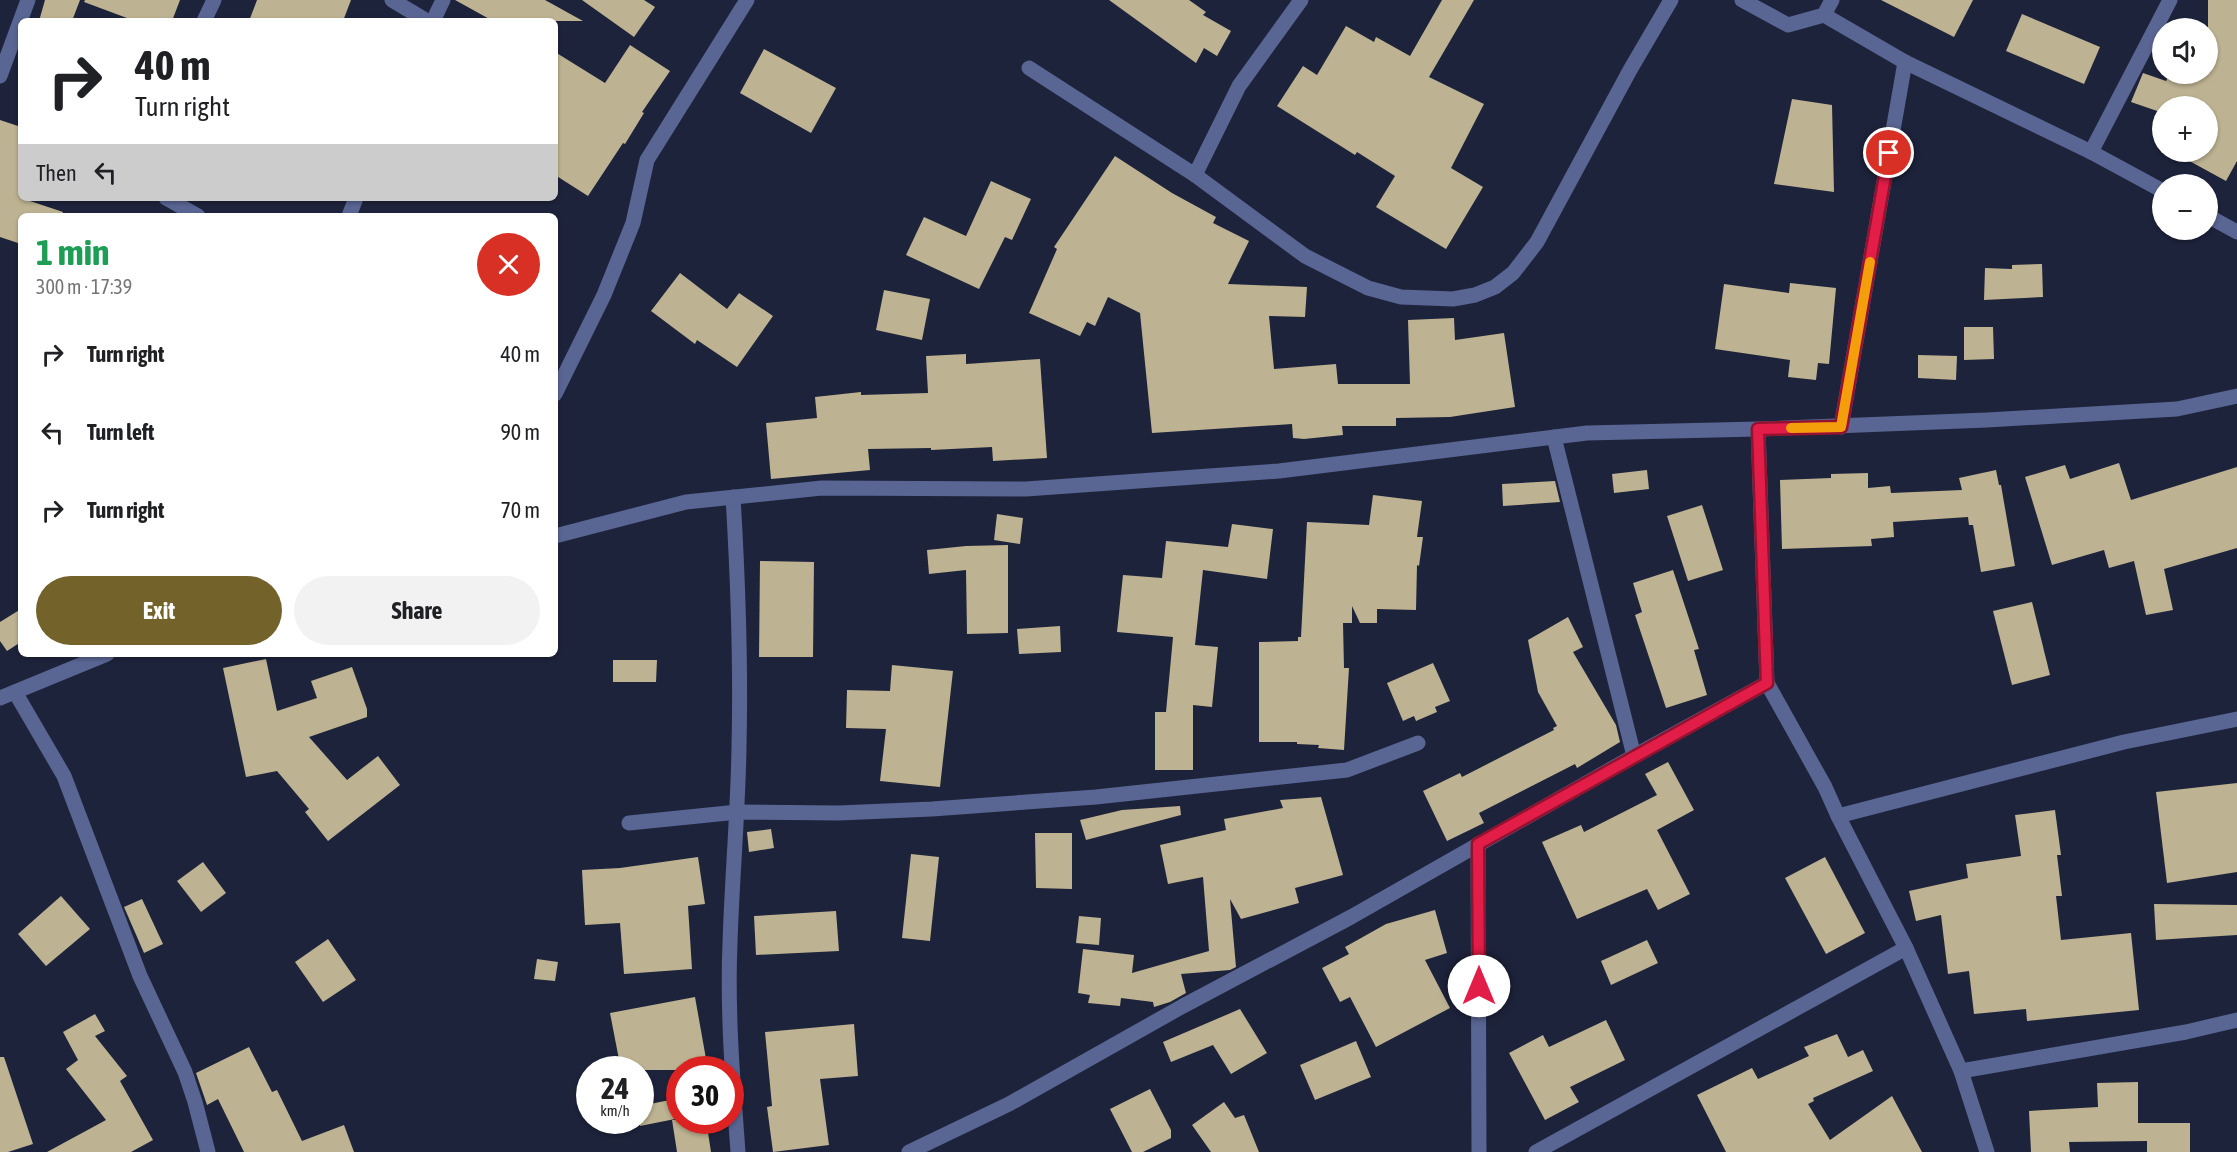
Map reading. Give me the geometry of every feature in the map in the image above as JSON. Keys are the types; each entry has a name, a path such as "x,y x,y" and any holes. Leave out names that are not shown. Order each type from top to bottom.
{"street":[{"path":"21,18 28,0"},
{"path":"205,18 214,0"},
{"path":"392,0 422,18"},
{"path":"434,18 443,0"},
{"path":"558,388 604,295 633,224 647,160 747,0"},
{"path":"1195,175 1239,86 1301,0"},
{"path":"1029,68 1195,175 1305,256 1368,288 1401,297 1453,299 1495,287 1513,273 1537,242 1630,70 1671,0"},
{"path":"1742,0 1788,25 1824,15 1905,62 2091,152 2152,185"},
{"path":"1824,15 1832,0"},
{"path":"2091,152 2170,0"},
{"path":"0,76 18,27"},
{"path":"1841,427 1905,62"},
{"path":"171,201 193,213"},
{"path":"2218,222 2237,232"},
{"path":"558,535 686,502 822,488 1049,488 1279,471 1587,433 1841,427 2177,409 2237,396"},
{"path":"1758,429 1767,683 1825,787 1905,948 1962,1071 1987,1152"},
{"path":"1554,437 1634,756"},
{"path":"733,497 739,602 738,812 730,944 733,1084 738,1152"},
{"path":"0,698 100,657"},
{"path":"909,1152 1009,1104 1183,1006 1351,917 1767,683"},
{"path":"15,692 64,776 140,976 185,1072 208,1152"},
{"path":"1838,816 2124,742 2237,719"},
{"path":"629,823 738,812 839,813 909,810 1108,795 1347,771 1418,743"},
{"path":"1478,844 1479,1152"},
{"path":"1536,1152 1905,948"},
{"path":"1962,1071 2186,1032 2237,1020"}],"building":[{"path":"45,0 80,0 73,18 40,18"},
{"path":"85,0 180,0 173,18 127,18 84,2"},
{"path":"257,0 351,0 344,18 250,18"},
{"path":"455,0 545,0 583,21 558,21 558,18 488,18"},
{"path":"582,0 644,0 655,7 634,37"},
{"path":"1109,0 1189,0 1206,12 1203,15 1231,31 1217,56 1204,48 1196,63"},
{"path":"1442,0 1474,0 1429,77 1484,104 1451,168 1483,187 1446,249 1376,207 1395,176 1357,152 1355,155 1277,106 1303,66 1317,75 1346,26 1374,42 1376,37 1410,56"},
{"path":"1881,0 1973,0 1954,37"},
{"path":"2208,0 2237,0 2237,161 2226,181 2218,177 2218,174 2213,174 2191,162 2218,162 2218,96 2152,96 2152,109 2131,102 2143,73 2152,76 2152,84 2218,84 2218,18 2208,18"},
{"path":"2022,14 2100,47 2084,84 2006,51"},
{"path":"630,45 670,71 642,112 644,113 625,144 623,143 588,196 558,177 558,54 605,83"},
{"path":"764,49 836,88 811,133 740,93"},
{"path":"1792,99 1832,105 1834,192 1774,184"},
{"path":"0,120 18,126 18,201 30,201 63,212 18,213 18,243 0,237"},
{"path":"1115,156 1172,193 1216,217 1213,223 1249,241 1228,284 1307,287 1305,317 1269,316 1274,369 1336,364 1338,384 1410,384 1408,320 1454,318 1455,340 1504,333 1515,407 1450,417 1396,418 1396,426 1342,426 1343,435 1304,439 1293,438 1292,424 1152,433 1140,313 1108,297 1095,326 1087,322 1080,336 1029,313 1057,249 1054,247"},
{"path":"991,181 1031,199 1012,240 1005,237 979,289 906,255 924,217 966,236"},
{"path":"2042,264 2043,297 1984,300 1985,268 2012,269 2012,265"},
{"path":"680,273 727,309 739,293 773,316 737,367 697,340 695,344 651,311"},
{"path":"1790,283 1836,288 1829,364 1818,363 1816,380 1788,377 1790,360 1715,349 1724,284 1789,293"},
{"path":"884,290 930,299 922,340 876,330"},
{"path":"1964,327 1993,327 1994,359 1964,360"},
{"path":"966,354 966,364 1040,359 1047,458 993,461 992,447 931,450 931,448 868,449 870,470 771,479 766,423 817,418 815,397 861,392 861,395 928,393 926,356"},
{"path":"1918,355 1957,356 1956,380 1918,378"},
{"path":"2119,463 2131,500 2237,467 2237,548 2164,569 2173,610 2146,615 2134,561 2109,568 2104,550 2052,565 2025,477 2065,465 2070,479"},
{"path":"1647,470 1649,489 1614,493 1612,474"},
{"path":"1996,470 1999,485 2001,485 2015,566 1981,572 1973,525 1969,525 1968,517 1893,522 1894,537 1871,539 1872,546 1782,549 1780,480 1831,478 1831,474 1868,473 1868,488 1890,486 1891,493 1962,490 1959,478"},
{"path":"1555,481 1560,502 1503,506 1502,484"},
{"path":"1373,495 1422,501 1417,537 1423,537 1419,566 1417,565 1416,610 1377,609 1377,623 1360,623 1352,606 1352,623 1343,623 1344,668 1349,668 1344,750 1318,748 1319,745 1297,744 1297,742 1259,742 1259,642 1298,641 1298,637 1301,637 1307,522 1369,525"},
{"path":"1702,505 1723,570 1688,581 1667,516"},
{"path":"997,514 1023,518 1020,544 994,540"},
{"path":"1232,524 1273,529 1267,579 1203,570 1195,645 1218,647 1212,707 1193,705 1193,770 1155,770 1155,712 1166,712 1173,637 1117,632 1123,575 1162,578 1166,541 1228,547"},
{"path":"1008,545 1008,633 967,634 966,570 929,574 927,550"},
{"path":"760,561 814,562 813,657 759,657"},
{"path":"1673,570 1699,649 1694,650 1707,695 1666,708 1635,615 1642,612 1633,583"},
{"path":"2032,602 2050,675 2012,685 1993,611"},
{"path":"18,611 18,644 7,651 0,641 0,622"},
{"path":"1568,617 1583,647 1573,652 1616,725 1620,742 1577,768 1575,764 1479,813 1484,823 1447,841 1423,791 1460,773 1462,777 1554,730 1553,728 1557,726 1538,692 1528,640"},
{"path":"1060,626 1061,652 1019,654 1017,629"},
{"path":"266,659 277,711 317,698 311,681 352,667 367,709 367,717 309,737 347,780 378,756 400,785 328,841 305,812 309,809 277,771 246,777 223,668"},
{"path":"613,660 657,660 656,682 613,682"},
{"path":"1433,663 1450,701 1435,707 1437,712 1416,721 1414,716 1403,721 1387,683"},
{"path":"892,665 953,671 940,787 880,781 886,729 846,728 847,690 890,691"},
{"path":"1668,762 1694,810 1657,830 1690,894 1658,910 1647,889 1577,919 1542,842 1581,825 1584,832 1657,795 1645,774"},
{"path":"2237,783 2237,872 2167,883 2156,792"},
{"path":"1321,797 1343,875 1295,888 1299,903 1241,919 1230,899 1236,967 1230,970 1181,974 1186,993 1170,1002 1154,1007 1153,1002 1121,998 1120,1006 1088,1003 1090,995 1078,993 1083,949 1134,955 1132,973 1209,951 1203,877 1168,884 1160,845 1226,830 1224,819 1283,808 1280,800"},
{"path":"1180,806 1181,815 1086,840 1080,820 1122,810"},
{"path":"2055,810 2061,855 2057,855 2062,896 2056,896 2061,940 2131,933 2139,1010 2027,1021 2026,1009 1974,1014 1969,971 1948,974 1941,915 1916,921 1909,891 1968,878 1966,864 2021,856 2015,815"},
{"path":"771,829 774,848 749,852 747,832"},
{"path":"1035,833 1072,833 1072,889 1036,888"},
{"path":"911,854 939,857 930,941 902,938"},
{"path":"698,857 705,904 688,906 692,969 624,974 620,923 585,925 582,870 620,868"},
{"path":"1825,857 1865,933 1826,954 1785,878"},
{"path":"203,862 226,893 201,912 177,881"},
{"path":"61,896 90,929 46,966 18,934"},
{"path":"142,899 163,944 144,953 124,907"},
{"path":"2154,904 2237,905 2237,935 2156,940"},
{"path":"1435,910 1447,953 1425,960 1450,1008 1376,1047 1350,997 1340,1002 1322,968 1349,954 1345,947 1386,924"},
{"path":"836,911 839,951 756,955 754,916"},
{"path":"1079,916 1101,918 1099,945 1076,943"},
{"path":"328,939 356,980 323,1002 295,962"},
{"path":"1647,940 1658,963 1611,985 1601,961"},
{"path":"537,959 558,962 555,981 534,979"},
{"path":"695,997 706,1056 666,1056 666,1070 654,1070 654,1056 618,1056 610,1013"},
{"path":"1240,1009 1267,1053 1231,1074 1213,1045 1171,1062 1163,1042"},
{"path":"95,1014 105,1031 95,1036 127,1076 120,1081 153,1140 131,1152 47,1152 106,1120 66,1069 78,1060 63,1032"},
{"path":"1606,1020 1625,1060 1570,1087 1579,1102 1545,1120 1509,1053 1543,1035 1549,1047"},
{"path":"854,1024 858,1076 820,1079 829,1145 773,1152 767,1107 772,1106 765,1032"},
{"path":"1837,1034 1848,1057 1863,1050 1873,1071 1813,1098 1814,1101 1808,1104 1830,1140 1892,1096 1922,1152 1726,1152 1697,1095 1752,1068 1758,1079 1809,1056 1804,1047"},
{"path":"1356,1041 1371,1077 1315,1100 1300,1065"},
{"path":"249,1047 272,1092 277,1090 302,1141 344,1125 354,1152 244,1152 218,1099 207,1105 196,1073"},
{"path":"0,1057 4,1057 33,1144 8,1152 0,1152"},
{"path":"2138,1082 2138,1123 2190,1123 2190,1152 2147,1152 2147,1141 2069,1142 2070,1152 2031,1152 2029,1111 2098,1107 2097,1083"},
{"path":"1150,1089 1171,1130 1171,1138 1143,1152 1132,1152 1110,1109"},
{"path":"666,1101 666,1121 654,1123 654,1103"},
{"path":"1224,1102 1235,1118 1244,1115 1259,1152 1211,1152 1192,1125"},
{"path":"674,1134 708,1134 711,1152 677,1152"}],"slow traffic":[{"path":"1791,428 1841,427 1870,262"}],"route":[{"path":"1479,986 1478,844 1767,683 1758,429 1841,427 1889,153"}]}
